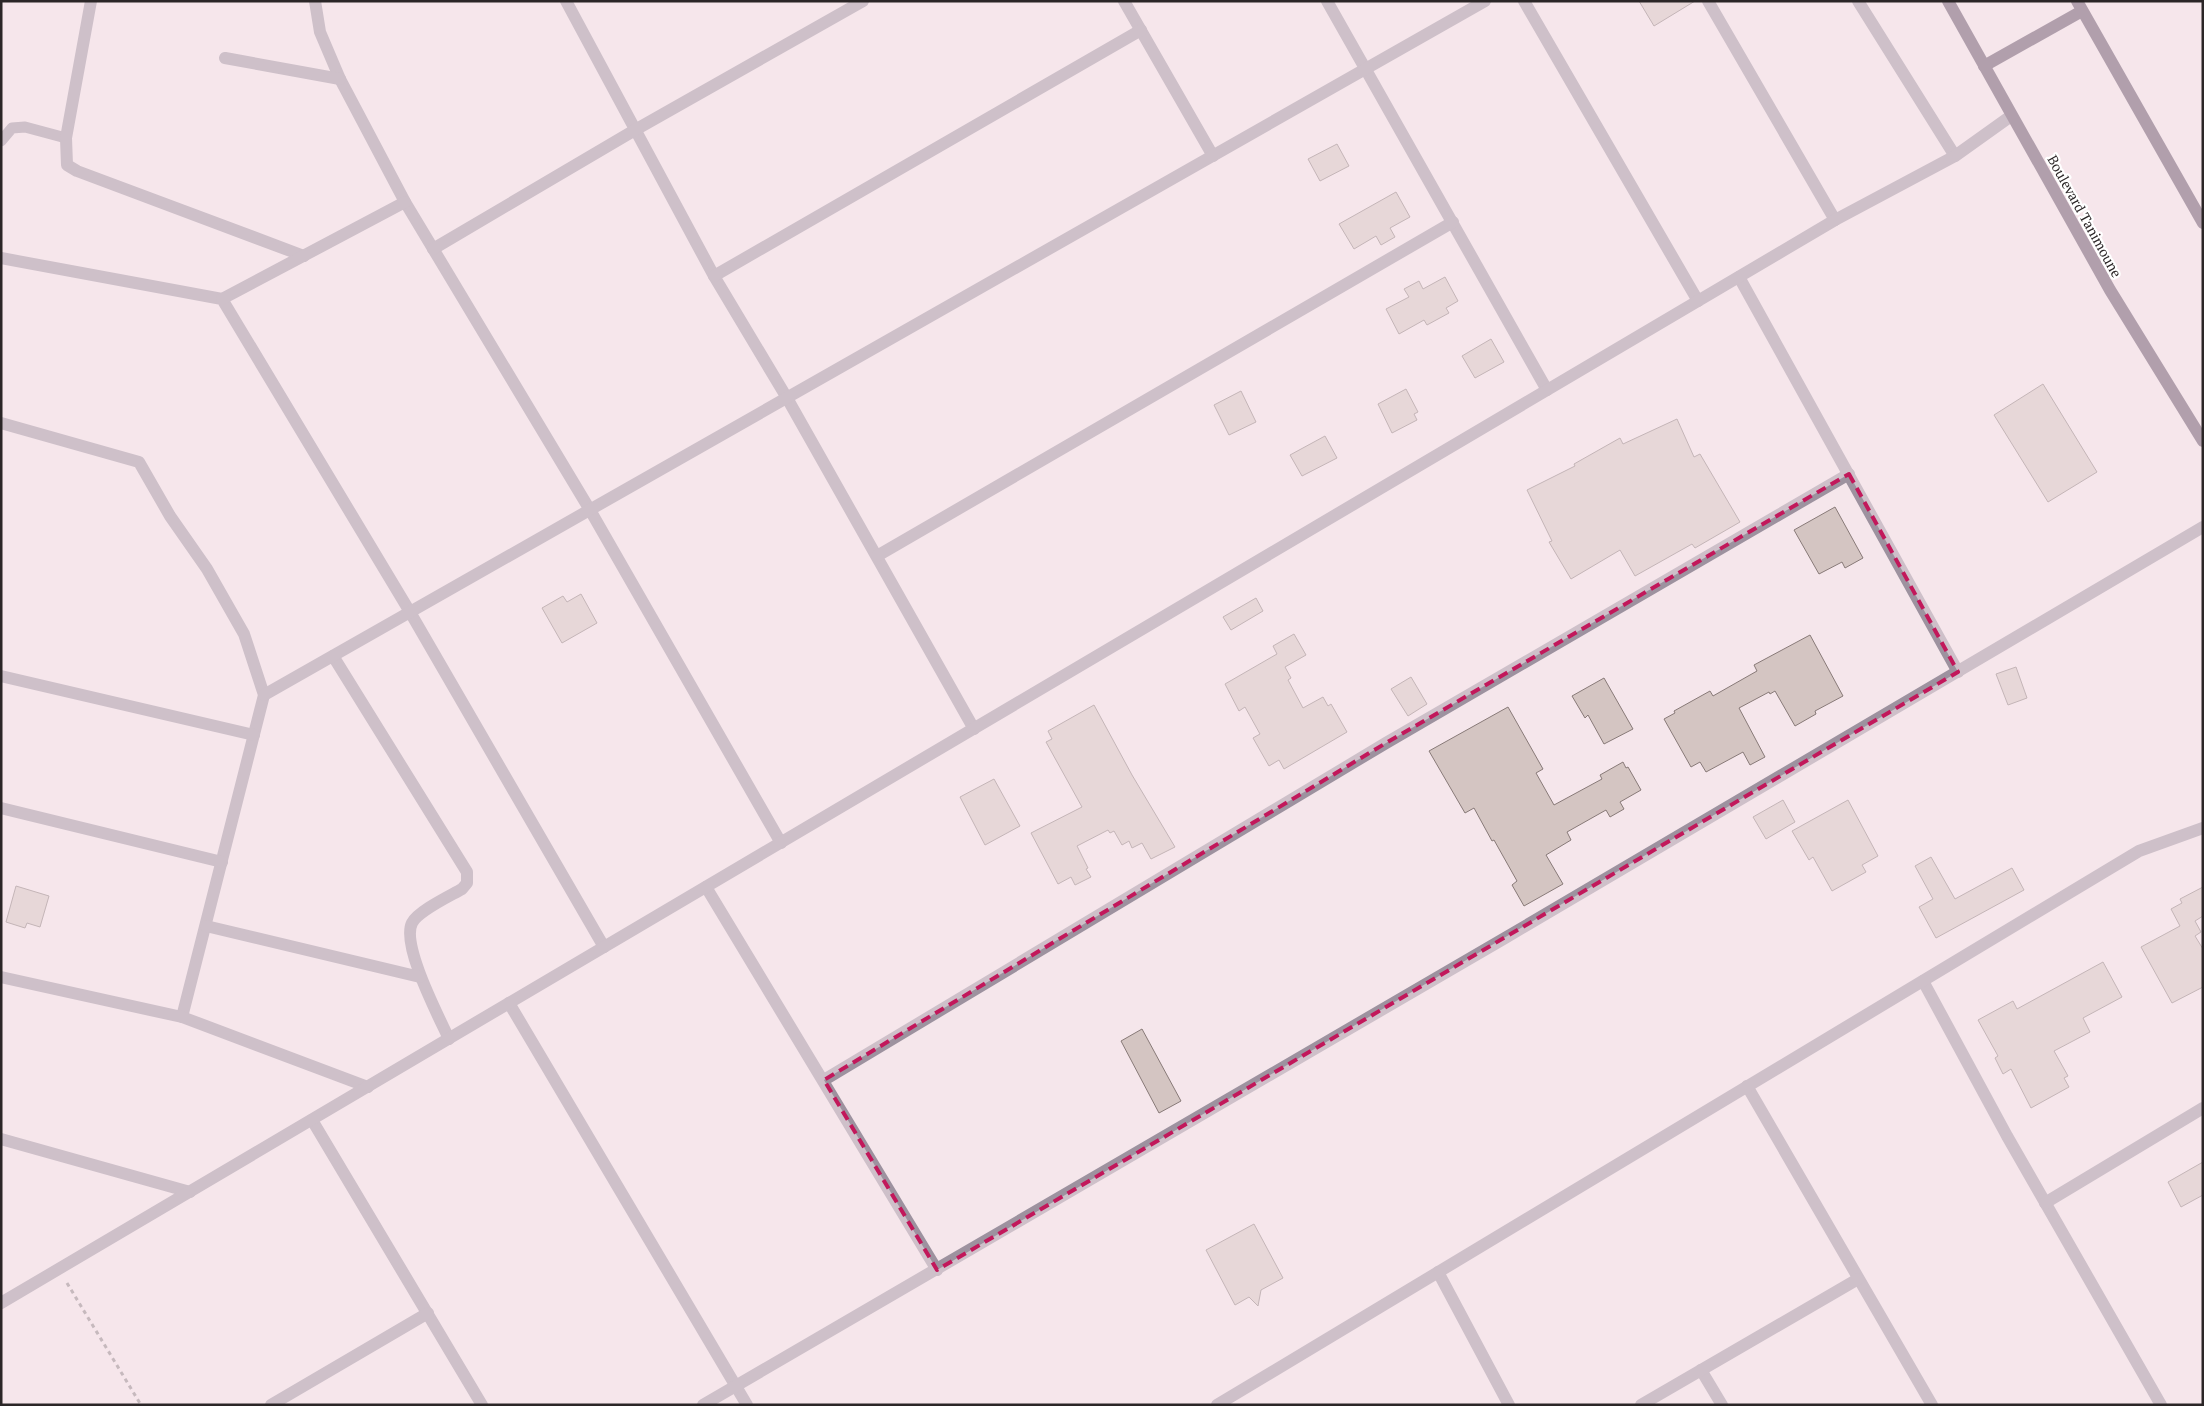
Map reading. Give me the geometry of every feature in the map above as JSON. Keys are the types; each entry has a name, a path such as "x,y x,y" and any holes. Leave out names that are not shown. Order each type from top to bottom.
{"main road":[{"name":"Boulevard Tanimoune","path":"1948,1 2110,290 2203,441"},
{"path":"1984,66 2080,6 2203,223"}],"street":[{"path":"91,1 66,138 67,165 77,171 304,256"},
{"path":"315,1 320,32 340,79 406,202 590,510 781,843"},
{"path":"566,1 714,276 787,398 974,729"},
{"path":"433,249 635,130 863,1"},
{"path":"1124,1 1213,156"},
{"path":"1327,1 1367,68 1547,390"},
{"path":"264,695 1485,1"},
{"path":"1524,1 1698,301"},
{"path":"1708,1 1835,220"},
{"path":"1858,1 1955,156"},
{"path":"714,276 1141,30"},
{"path":"225,58 340,79"},
{"path":"1,1303 1835,220 1955,156 2011,116"},
{"path":"1,258 222,299 406,202"},
{"path":"877,556 1453,222"},
{"path":"1739,277 1958,672"},
{"path":"222,299 410,612 604,947"},
{"path":"1,423 139,462 170,516 207,569 244,634 264,695 182,1017"},
{"path":"824,1080 1386,743 1849,474"},
{"path":"703,1405 937,1270 2203,527"},
{"path":"333,656 467,872 467,883 462,889 416,918 411,924 409,931 420,977 449,1039"},
{"path":"1,676 254,735"},
{"path":"1,808 222,862"},
{"path":"1217,1405 2139,851 2203,828"},
{"path":"706,887 937,1270"},
{"path":"206,926 420,977"},
{"path":"1,977 182,1017 368,1087"},
{"path":"1923,981 2006,1136 2162,1405"},
{"path":"509,1003 748,1405"},
{"path":"1747,1086 1932,1405"},
{"path":"2046,1203 2203,1108"},
{"path":"312,1120 482,1405"},
{"path":"1,1139 190,1192"},
{"path":"1438,1272 1509,1405"},
{"path":"1642,1405 1858,1279"},
{"path":"271,1405 428,1313"},
{"path":"1701,1370 1722,1405"}],"lane":[{"path":"1,141 12,128 24,127 66,138"}],"path":[{"path":"59,1269 140,1405"}],"highlighted area":[{"path":"1849,474 1958,672 937,1270 824,1080 1386,743"}],"building":[{"path":"1639,1 1695,1 1654,26"},
{"path":"1337,144 1349,166 1320,181 1308,159"},
{"path":"1396,192 1410,217 1390,228 1395,237 1381,245 1376,236 1354,249 1339,224"},
{"path":"1445,277 1458,301 1446,308 1449,313 1427,325 1424,320 1399,334 1386,309 1409,297 1404,289 1419,281 1423,289"},
{"path":"1491,339 1504,362 1475,378 1462,356"},
{"path":"2043,384 2097,472 2048,502 1994,415"},
{"path":"1406,389 1418,412 1414,414 1417,420 1392,433 1378,404"},
{"path":"1241,391 1256,422 1229,435 1214,405"},
{"path":"1677,419 1694,457 1700,454 1740,522 1695,548 1692,544 1635,576 1620,550 1571,579 1549,542 1552,541 1527,490 1575,466 1574,464 1620,438 1623,444"},
{"path":"1325,436 1337,458 1302,476 1290,455"},
{"path":"1835,507 1863,558 1845,568 1842,562 1819,574 1794,530"},
{"path":"581,594 597,623 562,643 542,608 563,596 567,602"},
{"path":"1256,598 1263,611 1231,630 1223,617"},
{"path":"1294,634 1306,655 1285,667 1291,678 1288,680 1303,708 1323,697 1328,706 1331,704 1347,732 1284,769 1279,760 1269,766 1253,738 1260,734 1245,707 1239,711 1225,684 1277,654 1273,646"},
{"path":"1810,635 1843,696 1815,711 1816,714 1795,726 1775,691 1770,694 1769,692 1739,708 1765,757 1750,765 1743,752 1706,772 1700,762 1691,767 1664,719 1675,713 1674,711 1710,691 1713,696 1757,671 1754,665"},
{"path":"2016,667 2027,698 2008,705 1996,674"},
{"path":"1411,677 1427,704 1408,716 1391,689"},
{"path":"1604,678 1633,729 1604,744 1588,715 1585,718 1572,696"},
{"path":"1094,705 1132,775 1175,847 1151,859 1142,843 1132,848 1129,841 1122,845 1114,831 1110,833 1108,830 1077,846 1091,877 1075,885 1071,877 1058,884 1031,833 1082,807 1046,742 1052,739 1048,731"},
{"path":"1508,707 1543,769 1536,773 1554,805 1602,779 1600,775 1623,762 1626,768 1628,767 1641,790 1620,802 1624,809 1610,817 1606,810 1567,832 1571,840 1546,855 1563,884 1524,906 1512,885 1517,881 1494,840 1492,841 1474,808 1465,813 1429,751"},
{"path":"994,779 1020,826 985,845 960,797"},
{"path":"1783,800 1795,822 1766,839 1753,817"},
{"path":"1848,800 1878,856 1862,865 1866,872 1832,891 1813,857 1809,860 1792,831"},
{"path":"1931,857 1955,899 2012,868 2024,890 1936,938 1919,907 1933,899 1915,866"},
{"path":"16,886 49,896 40,927 27,923 25,928 6,922"},
{"path":"2203,887 2203,916 2195,921 2201,932 2195,936 2203,949 2203,987 2172,1003 2141,947 2180,926 2171,909 2182,903 2180,899"},
{"path":"2103,962 2122,997 2083,1018 2090,1032 2054,1051 2068,1076 2064,1078 2069,1087 2031,1108 2011,1069 2003,1074 1995,1058 1998,1056 1978,1020 2013,1001 2017,1009"},
{"path":"1142,1029 1181,1101 1159,1113 1121,1041"},
{"path":"2203,1162 2203,1195 2181,1207 2168,1182"},
{"path":"1254,1224 1283,1278 1261,1290 1258,1306 1249,1297 1235,1305 1206,1250"}]}
